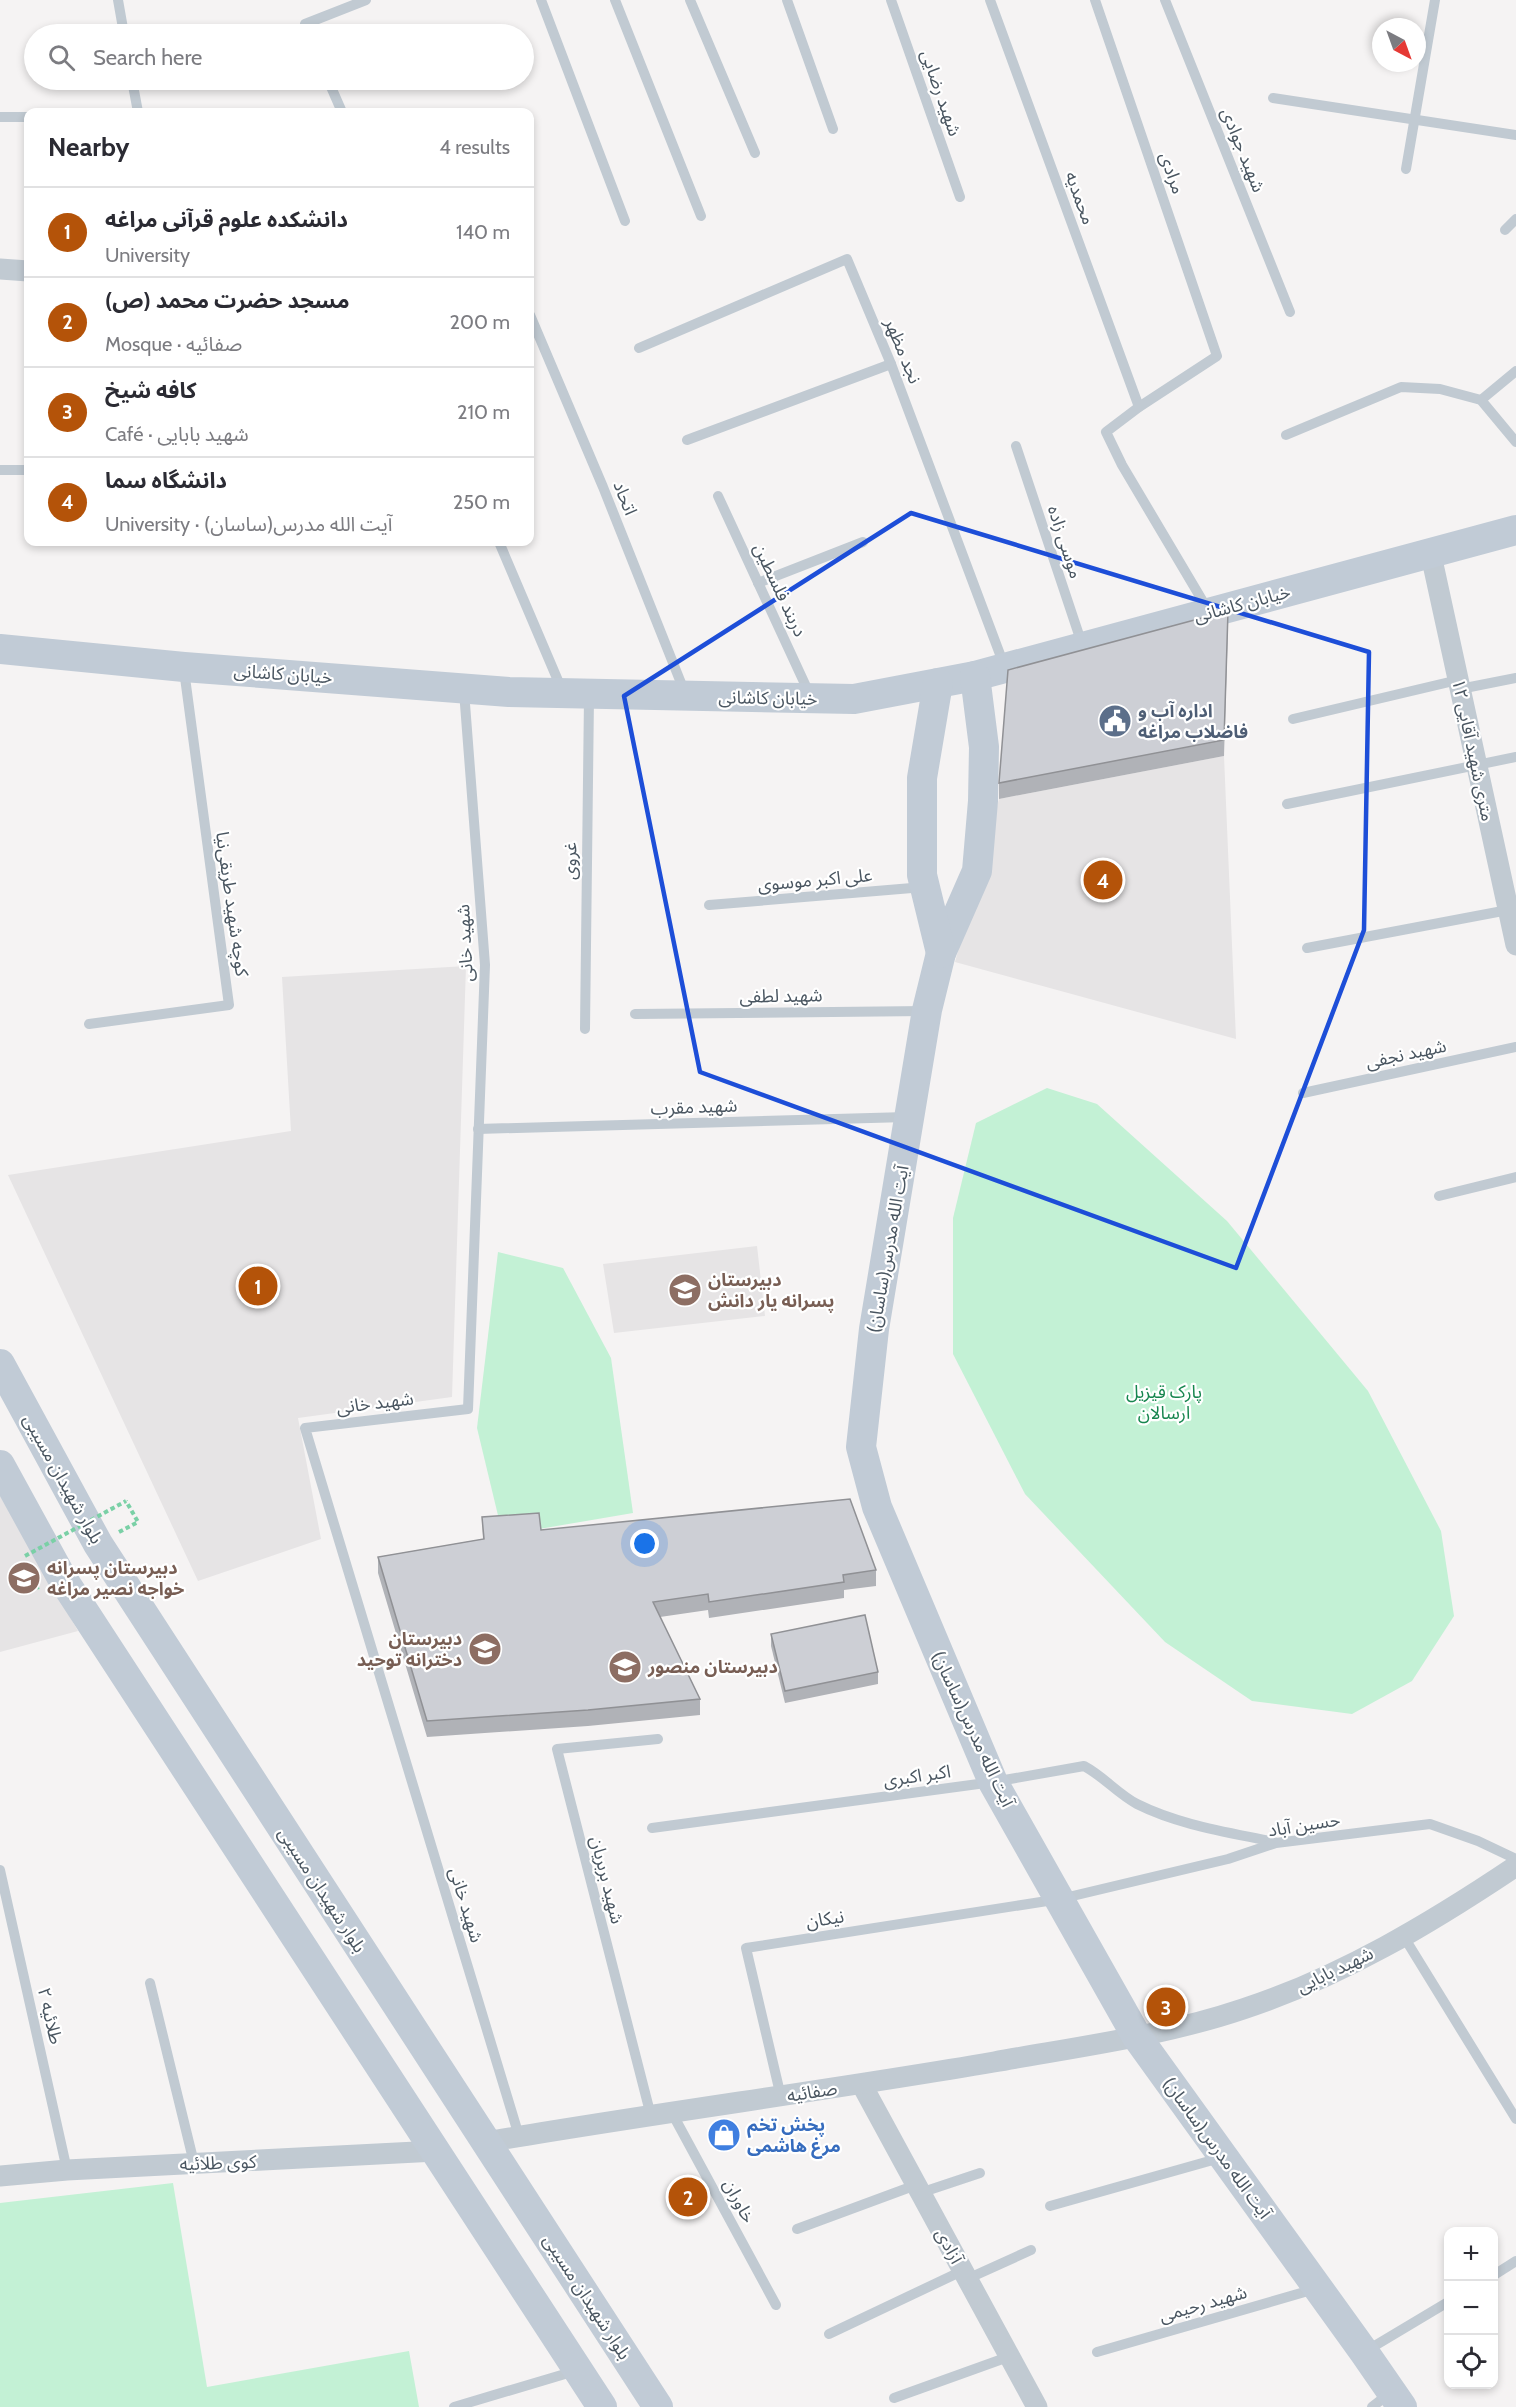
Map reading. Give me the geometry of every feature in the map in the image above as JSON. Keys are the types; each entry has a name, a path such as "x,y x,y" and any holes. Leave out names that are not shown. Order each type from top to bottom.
{"street":[{"path":"0,269 24,271"},
{"name":"خیابان کاشانی","path":"0,649 464,688 577,693 854,699 975,676 1431,555 1516,530"},
{"name":"۱۲ متری شهید آقایی","path":"1431,555 1512,917 1516,945"},
{"name":"آیت الله مدرس(ساسان)","path":"975,676 984,747 983,801 977,871 941,953 927,1011 874,1329 861,1447 871,1508 993,1782 1137,2037 1365,2352 1388,2402"},
{"name":"آیت الله مدرس(ساسان)","path":"938,683 922,778 922,874 941,953"},
{"name":"بلوار شهیدان مسیبی","path":"0,1364 98,1544 658,2407"},
{"path":"0,1465 62,1578 602,2407"},
{"name":"شهید بابایی","path":"1137,2037 1251,2006 1298,1989 1404,1937 1516,1866"},
{"name":"صفائیه","path":"486,2142 862,2085 1137,2037"},
{"name":"آزادی","path":"862,2085 1037,2407"},
{"name":"کوی طلائیه","path":"0,2176 67,2170 436,2151"}],"lane":[{"path":"118,0 122,24"},
{"path":"305,24 366,0"},
{"path":"542,0 625,221"},
{"path":"615,0 701,216"},
{"path":"690,0 755,153"},
{"path":"787,0 833,129"},
{"name":"شهید رضایی","path":"891,0 960,197"},
{"name":"محمدیه","path":"990,0 1139,407"},
{"name":"مرادی","path":"1095,0 1217,356 1139,407"},
{"name":"شهید جوادی","path":"1165,0 1290,312"},
{"path":"1406,170 1436,0"},
{"path":"134,90 137,108"},
{"path":"332,90 340,108"},
{"path":"1273,98 1516,135"},
{"path":"0,117 24,117"},
{"path":"1505,230 1516,219"},
{"name":"نجد مظهر","path":"639,348 847,259 891,364 1005,668"},
{"name":"اتحاد","path":"534,324 603,487 686,696"},
{"path":"687,440 891,364"},
{"path":"1481,400 1516,371"},
{"path":"1286,435 1401,387 1440,389 1481,400 1516,442"},
{"path":"1139,407 1106,432 1122,465 1210,613"},
{"name":"موسی زاده","path":"1016,446 1083,647"},
{"path":"0,470 24,470"},
{"name":"دربند فلسطین","path":"718,496 811,698"},
{"path":"758,583 863,542"},
{"path":"502,546 577,693"},
{"name":"کوچه شهید طریقی‌نیا","path":"88,1024 229,1005 184,666"},
{"path":"1293,719 1459,685 1516,678"},
{"name":"شهید خانی","path":"464,688 485,965 468,1408 305,1428 519,2136"},
{"name":"غروی","path":"577,693 585,1029"},
{"path":"1287,804 1516,757"},
{"name":"علی اکبر موسوی","path":"709,905 924,887"},
{"path":"1307,948 1512,917"},
{"name":"شهید لطفی","path":"635,1014 927,1011"},
{"name":"شهید نجفی","path":"1303,1093 1516,1047"},
{"name":"شهید مقرب","path":"478,1129 910,1117"},
{"path":"1439,1196 1516,1177"},
{"name":"شهید بربریان","path":"651,2116 557,1749 658,1739"},
{"name":"اکبر اکبری","path":"652,1828 993,1782 1084,1766 1096,1772 1134,1802 1171,1819 1276,1843"},
{"name":"حسین آباد","path":"1060,1899 1228,1859 1276,1843 1430,1824 1478,1841 1516,1859"},
{"name":"طلائیه ۲","path":"0,1870 67,2170"},
{"name":"نیکان","path":"781,2097 746,1948 1060,1899"},
{"path":"1404,1937 1516,2119"},
{"path":"150,1983 194,2163"},
{"name":"خاوران","path":"672,2113 776,2305"},
{"path":"1050,2206 1223,2157"},
{"path":"797,2229 918,2189 980,2173"},
{"path":"829,2334 964,2275 1032,2250"},
{"path":"1498,2272 1516,2261"},
{"name":"شهید رحیمی","path":"1097,2352 1319,2288"},
{"path":"1365,2352 1444,2305"},
{"path":"894,2398 1008,2357"},
{"path":"454,2407 578,2370"}],"path":[{"path":"25,1556 126,1501 138,1522"}],"highlighted area":[{"path":"911,513 1369,652 1364,930 1236,1268 700,1072 624,696"}],"shaded area":[{"path":"1224,756 1236,1039 955,962 999,799"},
{"path":"466,966 452,1397 298,1418 321,1539 198,1581 8,1175 291,1131 282,977"},
{"name":"دبیرستان پسرانه یار دانش","path":"757,1246 765,1316 614,1333 603,1264"},
{"name":"دبیرستان پسرانه خواجه نصیر مراغه","path":"0,1496 78,1631 0,1652"}],"green space":[{"name":"پارک قیزیل ارسالان","path":"1047,1088 1097,1104 1227,1221 1368,1391 1441,1531 1454,1616 1412,1681 1352,1714 1252,1701 1165,1642 1025,1494 953,1354 953,1218 976,1123"},
{"path":"498,1252 563,1268 611,1358 633,1513 539,1529 502,1532 477,1428"},
{"path":"173,2183 207,2387 409,2351 419,2407 0,2407 0,2203"}],"building":[{"name":"اداره آب و فاضلاب مراغه","path":"1228,611 1224,740 999,783 1008,670"},
{"path":"850,1499 876,1570 843,1575 844,1582 709,1602 708,1594 653,1602 700,1699 588,1710 427,1721 378,1557 484,1539 482,1517 539,1513 541,1530"},
{"path":"865,1615 878,1672 785,1691 771,1634"}],"place":[{"name":"اداره آب و فاضلاب مراغه","path":"1115,721"},
{"name":"دانشگاه سما","path":"1103,880"},
{"name":"دانشکده علوم قرآنی مراغه","path":"258,1286"},
{"name":"دبیرستان پسرانه یار دانش","path":"685,1290"},
{"name":"دبیرستان پسرانه خواجه نصیر مراغه","path":"24,1578"},
{"name":"دبیرستان دخترانه توحید","path":"485,1649"},
{"name":"دبیرستان منصور","path":"625,1667"},
{"name":"کافه شیخ","path":"1166,2007"},
{"name":"پخش تخم مرغ هاشمی","path":"724,2135"},
{"name":"مسجد حضرت محمد (ص)","path":"688,2197"}]}
